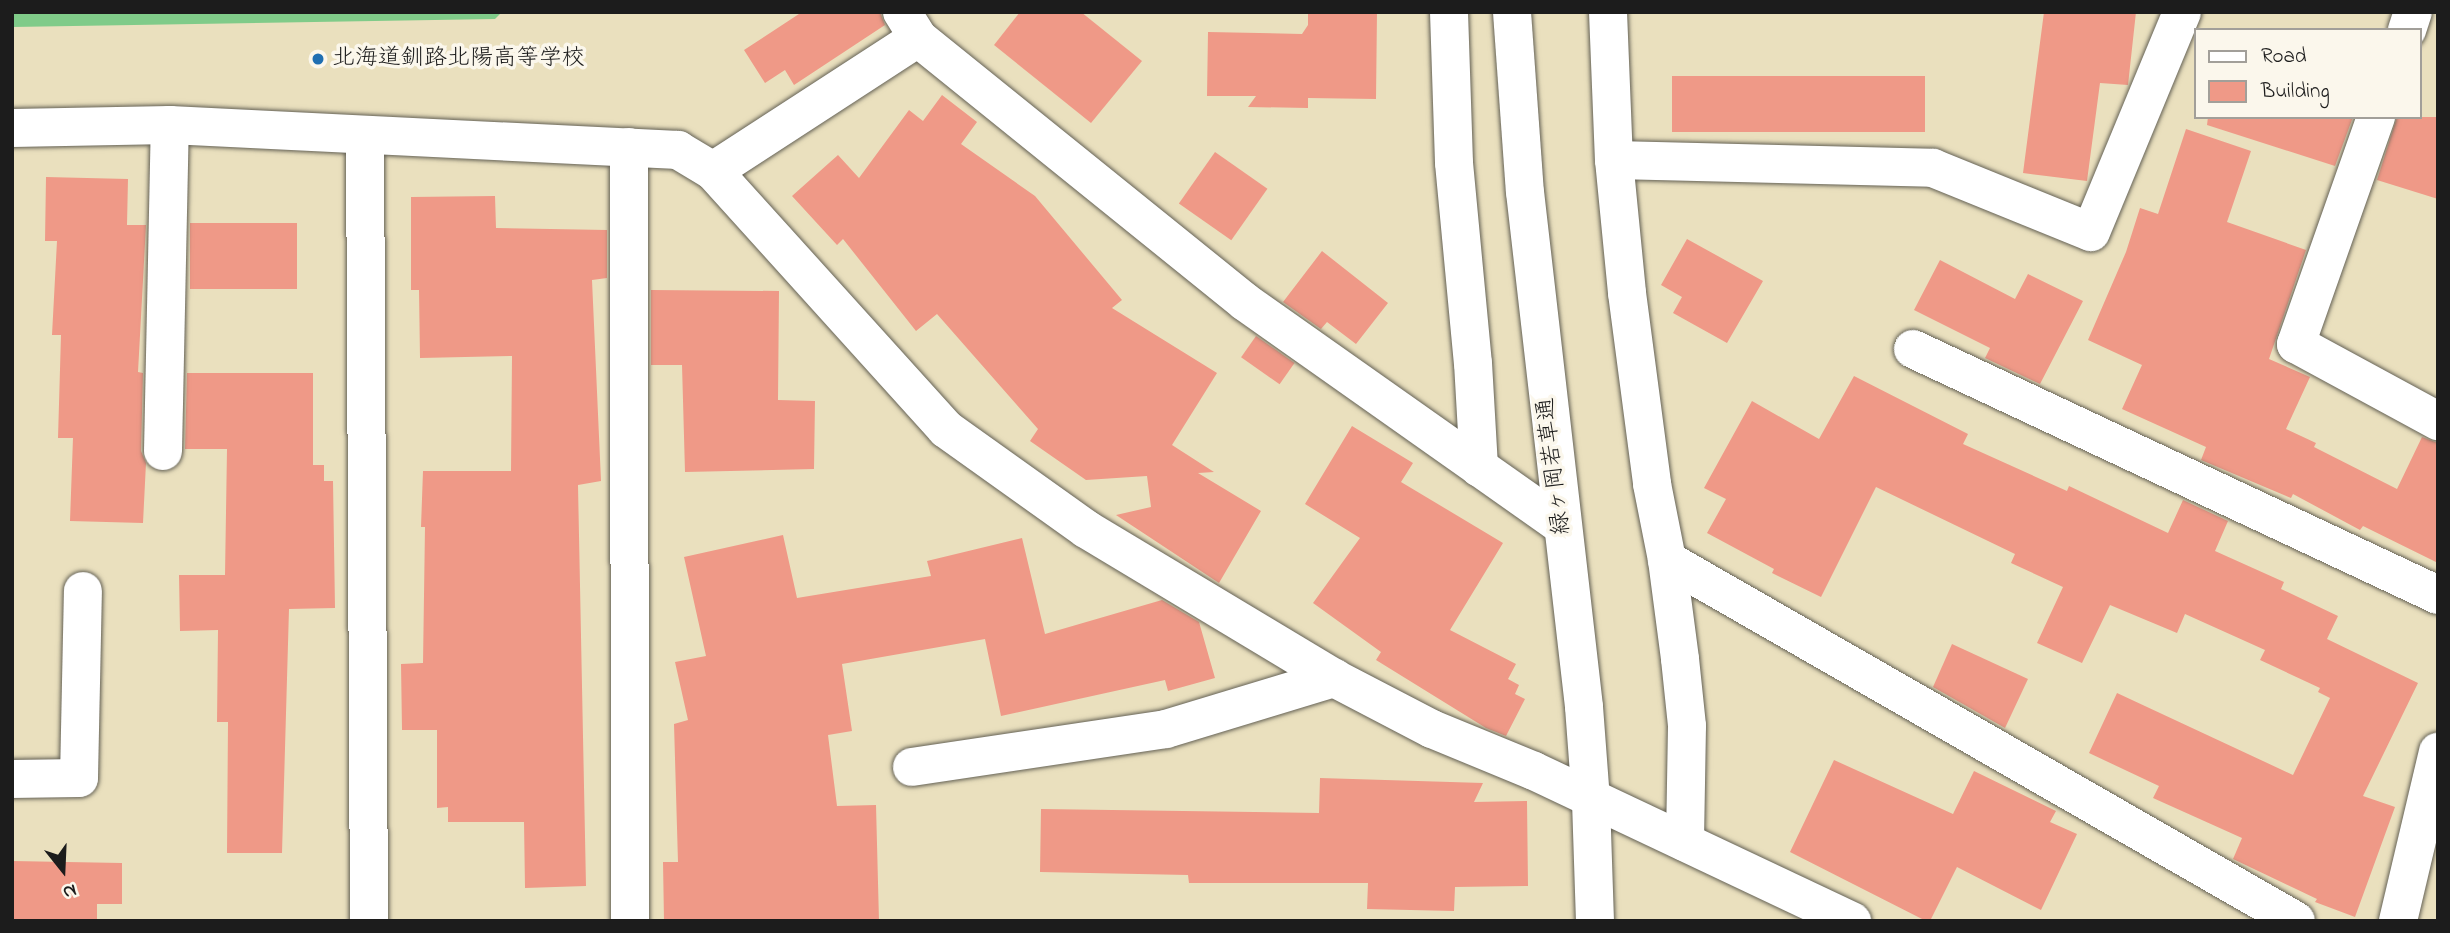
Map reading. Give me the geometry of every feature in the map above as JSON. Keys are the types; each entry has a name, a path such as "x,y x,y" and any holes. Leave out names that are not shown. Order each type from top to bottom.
{"street":[{"path":"1449,12 1454,163 1473,363 1479,468"},
{"name":"緑ヶ岡若草通","path":"1511,12 1525,192 1591,800 1595,921"},
{"path":"1608,12 1614,160 1652,484 1667,559 1687,726 1685,842"},
{"path":"1614,160 1933,168 2091,232 2182,12"},
{"path":"713,171 910,25 1245,302 1562,526"},
{"path":"2375,119 2296,344 2438,421"},
{"path":"12,128 170,125 678,150 713,171 946,429 1086,529 1334,678 1432,729 1534,772 1852,921"},
{"path":"163,451 170,125"},
{"path":"365,135 369,921"},
{"path":"629,146 630,921"},
{"path":"1913,349 2438,595"},
{"path":"1667,559 2296,921"},
{"path":"12,779 79,778 83,591"},
{"path":"912,767 1166,729 1334,678"},
{"path":"2398,921 2438,752"}],"green space":[{"path":"12,12 502,12 495,19 12,27"}],"building":[{"path":"802,12 880,12 885,25 794,85 785,70 765,83 744,50"},
{"path":"1020,12 1081,12 1142,61 1091,123 994,45"},
{"path":"1308,12 1377,12 1376,99 1308,98 1308,108 1248,107 1256,96 1207,96 1208,32 1302,34 1308,25"},
{"path":"2044,12 2136,12 2128,85 2100,83 2087,181 2023,173"},
{"path":"1672,76 1925,76 1925,132 1672,132"},
{"path":"942,95 977,122 961,144 1035,196 1122,300 1112,308 1217,373 1172,445 1214,472 1198,473 1261,511 1219,583 1116,515 1151,507 1147,476 1086,480 1030,441 1038,429 937,314 916,331 843,239 837,245 792,196 838,155 859,178 909,110 923,121"},
{"path":"2438,117 2438,199 2377,180 2396,119"},
{"path":"2208,119 2352,119 2335,166 2207,125"},
{"path":"2186,129 2251,151 2227,222 2306,250 2269,359 2310,377 2286,429 2316,443 2314,447 2397,489 2422,437 2438,443 2438,563 2363,526 2360,530 2293,494 2291,498 2201,460 2206,447 2122,409 2142,365 2088,340 2126,252 2140,208 2158,214"},
{"path":"1215,152 1267,189 1231,240 1179,204"},
{"path":"46,177 128,179 127,225 146,225 138,372 143,373 141,451 146,463 143,523 70,521 73,438 58,438 61,335 52,335 57,241 45,241"},
{"path":"495,196 496,228 607,230 607,278 592,280 601,481 578,485 586,886 525,888 524,822 448,822 448,807 437,808 437,730 402,730 401,664 423,663 423,471 511,471 512,356 420,358 419,290 411,290 411,197"},
{"path":"190,223 297,223 297,289 190,289"},
{"path":"1687,239 1763,281 1727,343 1673,313 1682,297 1661,285"},
{"path":"1322,251 1388,303 1356,344 1327,322 1321,329 1283,302"},
{"path":"1940,260 2015,299 2028,274 2083,301 2040,384 1985,358 1990,348 1914,310"},
{"path":"651,290 779,291 778,400 815,401 814,469 685,472 682,365 651,365"},
{"path":"1256,336 1295,363 1280,384 1241,357"},
{"path":"187,373 313,373 313,465 324,465 324,481 333,481 335,608 289,609 282,853 227,853 228,722 217,722 218,630 180,631 179,575 225,575 227,449 185,449"},
{"path":"1854,376 1968,434 1963,444 2067,491 2069,486 2168,533 2183,500 2228,521 2215,551 2284,582 2281,589 2338,616 2327,639 2418,683 2363,796 2395,807 2355,917 2315,902 2317,899 2233,859 2242,838 2153,798 2159,786 2089,753 2117,693 2293,775 2330,698 2318,692 2320,688 2260,660 2265,650 2185,614 2177,633 2110,605 2082,663 2037,643 2063,587 2011,563 2015,554 1876,487 1821,597 1772,573 1774,569 1707,533 1726,499 1704,488 1752,401 1819,439"},
{"path":"1352,426 1413,463 1401,482 1503,543 1450,630 1516,664 1508,679 1519,685 1515,694 1525,699 1506,736 1486,728 1376,660 1381,652 1313,603 1360,538 1305,504"},
{"path":"783,535 797,598 931,576 927,561 1022,538 1045,634 1162,600 1199,622 1215,678 1168,691 1165,680 1001,716 985,639 842,664 852,731 828,735 837,806 876,805 879,921 664,921 663,862 678,862 674,724 688,720 675,662 706,656 684,557"},
{"path":"1952,644 2028,679 2005,728 1933,687"},
{"path":"1834,760 1953,814 1974,771 2056,811 2050,822 2077,834 2041,910 1957,867 1930,921 1926,921 1790,852"},
{"path":"1320,778 1483,783 1474,802 1527,801 1528,886 1455,887 1454,911 1367,909 1368,883 1189,883 1188,875 1040,872 1041,809 1319,813"},
{"path":"12,861 122,863 122,904 97,904 97,921 12,921"}],"place":[{"name":"北海道釧路北陽高等学校","path":"318,59"}]}
